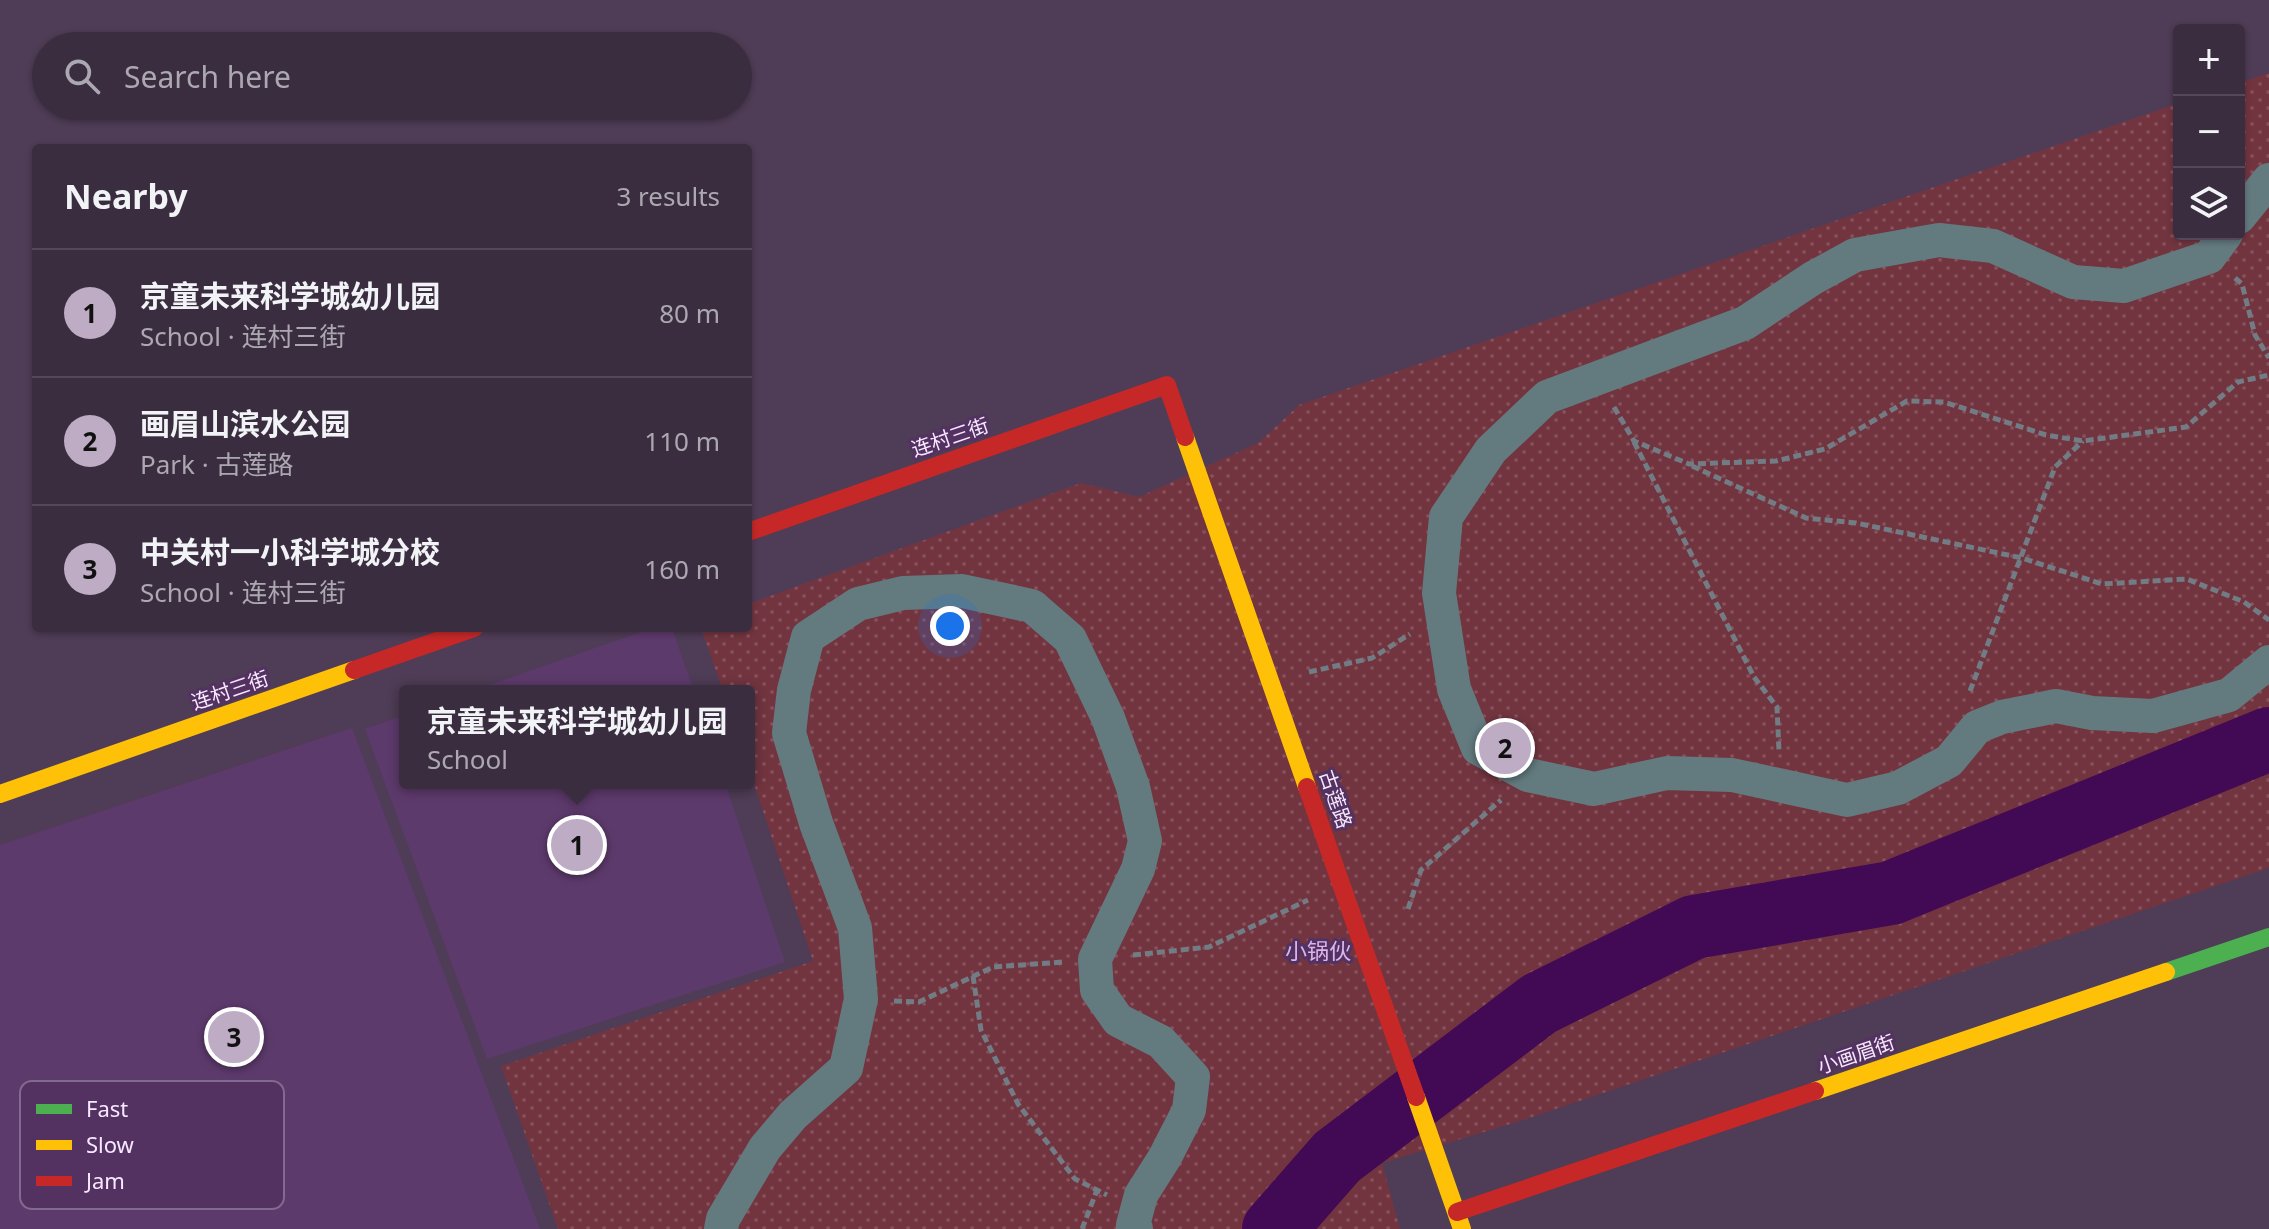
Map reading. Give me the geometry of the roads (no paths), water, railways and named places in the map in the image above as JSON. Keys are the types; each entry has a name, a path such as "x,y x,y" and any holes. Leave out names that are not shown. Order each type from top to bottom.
{"street":[{"path":"2245,210 2269,180"},
{"path":"2218,245 2124,286 2073,282 1993,246 1939,240 1855,255 1813,278 1745,323 1547,397 1491,450 1446,517 1439,593 1454,689 1478,748 1528,775 1594,789 1667,773 1732,775 1847,800 1898,788 1949,761 1977,727 2002,717 2056,706 2092,713 2153,716 2229,695 2269,662"},
{"name":"连村三街","path":"752,531 1167,385"},
{"name":"古莲路","path":"1167,385 1460,1220"},
{"path":"721,1229 723,1219 765,1148 793,1115 846,1068 861,999 855,928 816,823 789,733 794,690 808,637 858,604 903,593 962,591 1032,606 1070,639 1108,718 1133,787 1145,841 1138,869 1095,959 1097,990 1118,1020 1161,1042 1193,1077 1189,1110 1141,1195 1135,1222"},
{"name":"连村三街","path":"0,794 463,632"},
{"name":"小画眉街","path":"1460,1220 2265,943"}],"waterway":[{"path":"1274,1229 1337,1157 1539,1004 1694,927 1891,893 2269,739"}],"place":[{"name":"画眉山滨水公园","path":"1505,748"},
{"name":"京童未来科学城幼儿园","path":"577,845"},
{"name":"中关村一小科学城分校","path":"234,1037"}],"district":[{"name":"小锅伙","path":"1318,950"}]}
